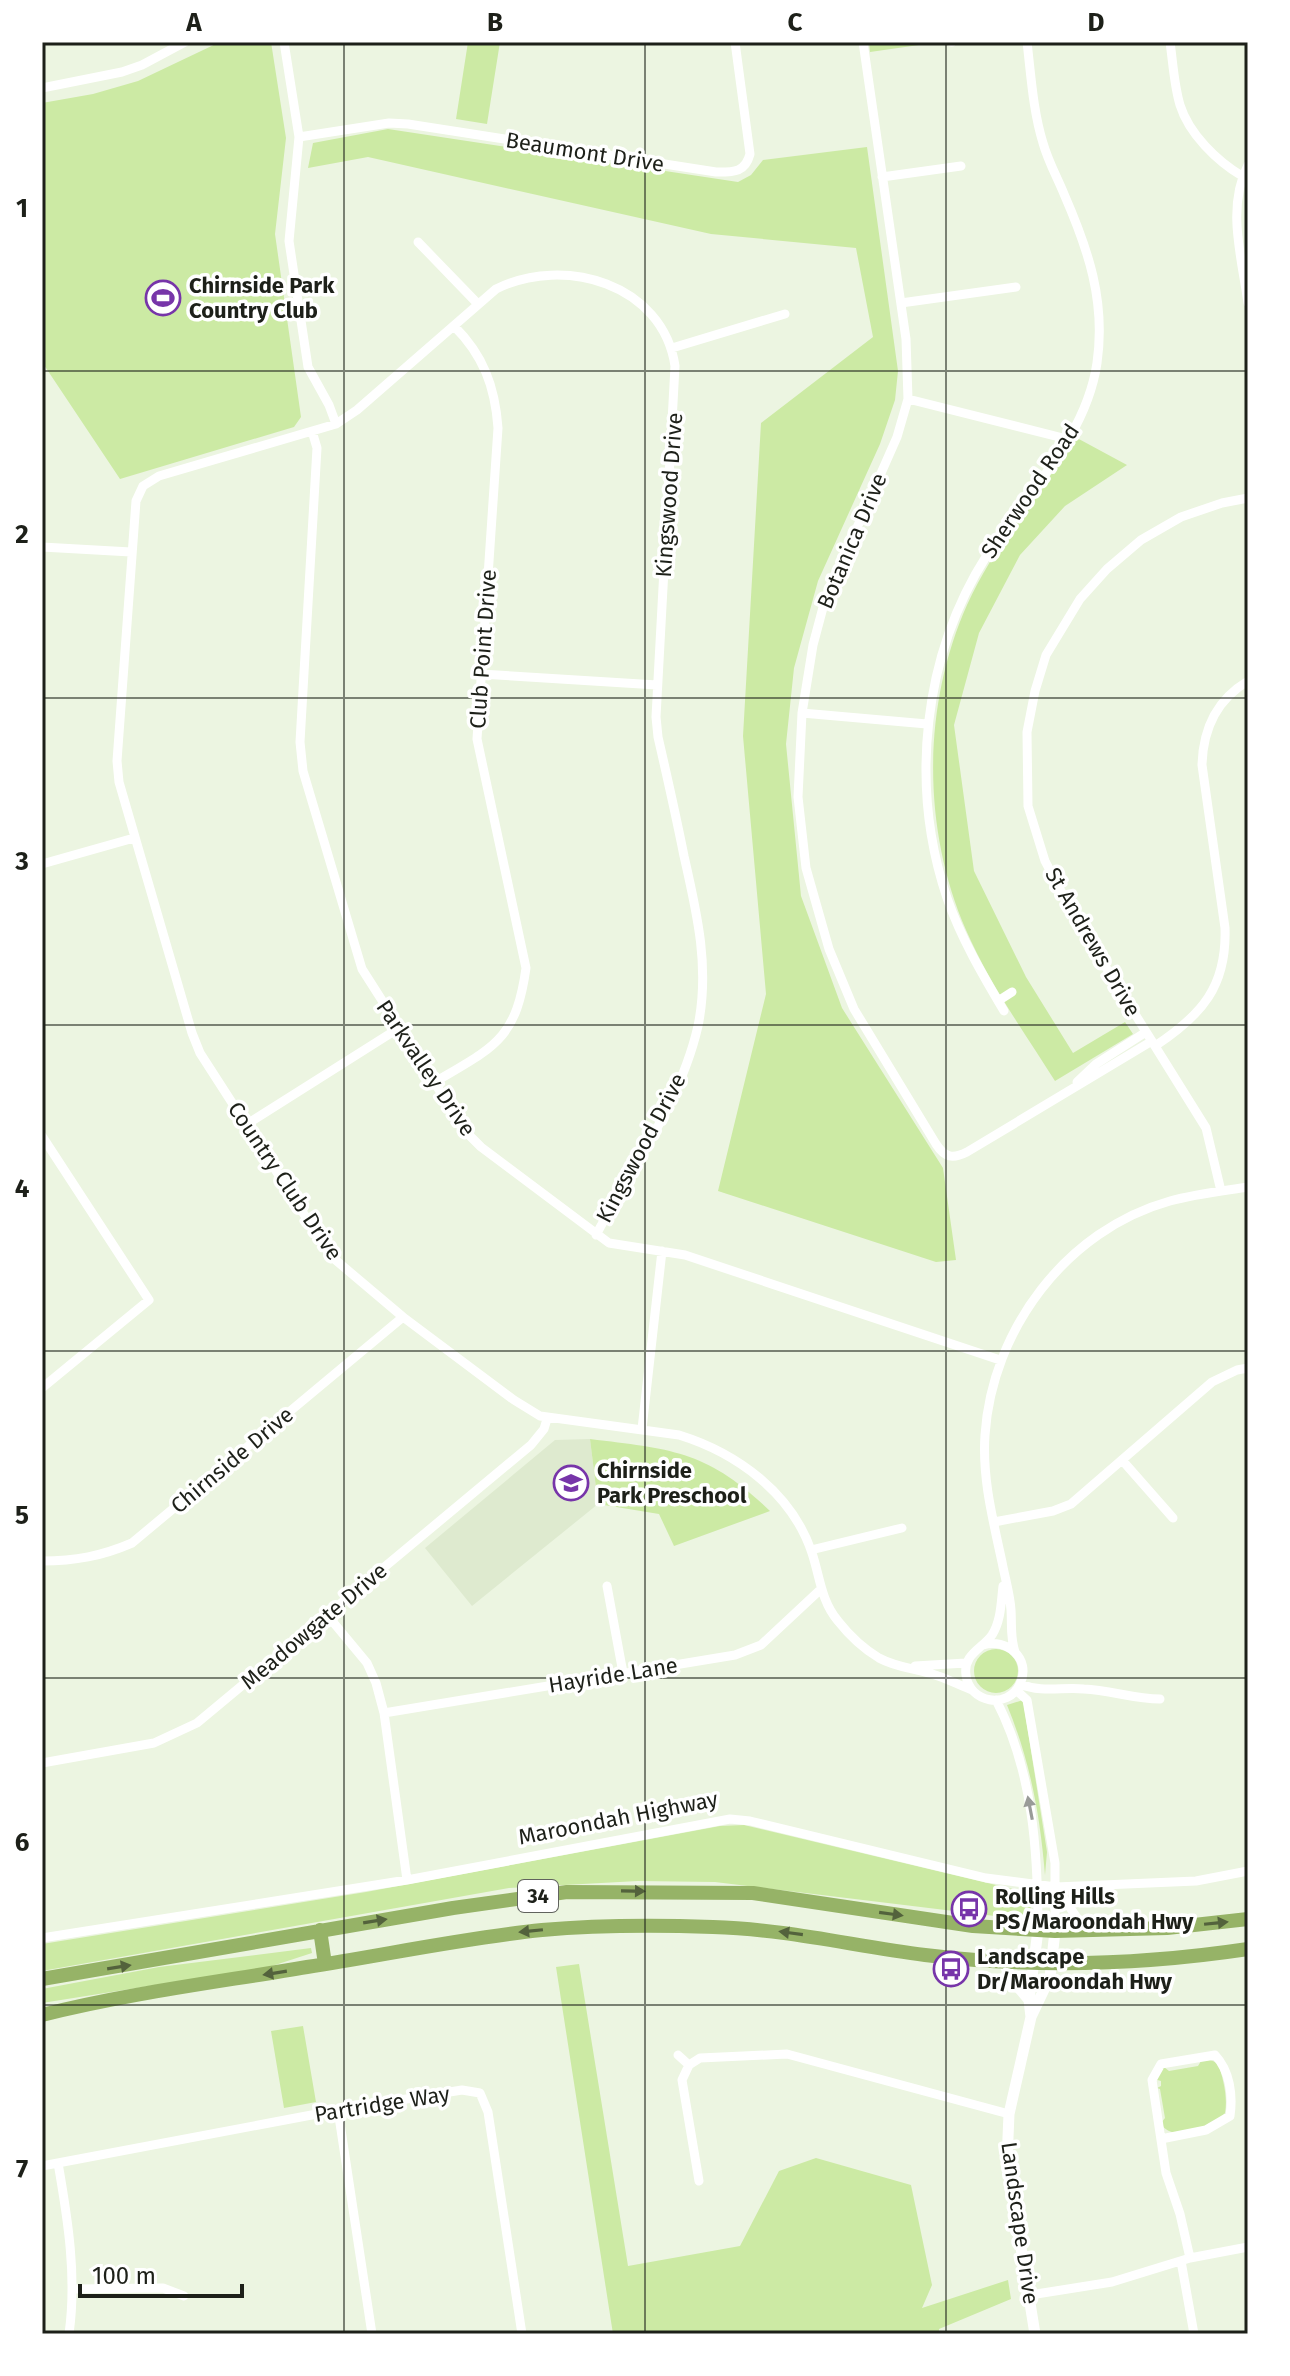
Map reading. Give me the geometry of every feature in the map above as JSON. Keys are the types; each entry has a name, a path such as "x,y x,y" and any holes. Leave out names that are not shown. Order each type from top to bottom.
{"highway":[{"name":"34","path":"42,1979 320,1930 567,1892 753,1893 973,1926 1055,1931 1167,1928 1248,1919"},
{"name":"34","path":"42,2015 132,1996 506,1934 620,1925 784,1932 925,1955 1053,1964 1150,1960 1248,1949"},
{"path":"320,1930 325,1964"}],"street":[{"path":"42,88 122,72 185,42"},
{"path":"284,42 299,137 289,241 308,367 336,424"},
{"name":"Beaumont Drive","path":"299,137 389,123 408,124 700,170 735,172 745,165 750,154 735,42"},
{"name":"Botanica Drive","path":"863,42 909,365 908,399 897,437 825,600 813,645 802,713 798,797 806,868 824,938 854,1009 941,1153 957,1157 967,1152 1151,1039 1191,1020 1209,998 1226,948 1202,765 1203,748 1205,733 1216,710 1234,689 1248,681"},
{"name":"Sherwood Road","path":"1004,1011 971,955 948,898 935,852 926,799 927,724 945,648 973,580 987,555 1056,459 1087,401 1097,366 1099,305 1095,275 1085,242 1042,143 1027,42"},
{"path":"1170,42 1177,94 1184,115 1200,138 1226,165 1242,176"},
{"path":"1248,165 1242,176 1236,212 1245,256 1248,303"},
{"path":"882,177 961,166"},
{"path":"418,242 477,303"},
{"name":"Kingswood Drive","path":"143,486 159,476 336,424 357,410 477,303 504,285 533,275 557,274 581,278 621,290 635,298 661,324 672,348 676,386 657,685 658,737 701,929 703,978 690,1053 671,1100 596,1235"},
{"path":"901,303 1016,287"},
{"path":"672,348 785,314"},
{"name":"Club Point Drive","path":"435,1082 482,1054 508,1030 521,1002 526,968 477,739 498,428 496,401 488,372 476,350 454,326"},
{"path":"908,399 1067,439"},
{"name":"Parkvalley Drive","path":"312,431 317,448 300,756 356,954 372,988 466,1132 481,1147 609,1243 685,1255 1000,1360"},
{"name":"Country Club Drive","path":"143,486 136,501 131,552 117,761 119,782 200,1053 332,1257 403,1317 514,1400 547,1419 642,1429 698,1441 743,1465 792,1513 811,1550 821,1589 837,1620 850,1634 877,1656 972,1690"},
{"name":"St Andrews Drive","path":"1221,1191 1206,1128 1063,896 1045,861 1028,806 1027,732 1046,655 1080,599 1107,569 1141,540 1181,517 1248,498"},
{"path":"42,547 131,552"},
{"path":"480,674 657,685"},
{"path":"802,713 927,724"},
{"path":"42,864 134,838"},
{"path":"998,1001 1012,992"},
{"path":"247,1124 399,1028"},
{"path":"42,1136 149,1300 42,1388"},
{"path":"1004,1575 999,1618 992,1634 966,1663 966,1677 972,1690 984,1699 1007,1697 1018,1687 1022,1664 1010,1637 1011,1609 987,1489 984,1436 988,1404 1000,1360 1021,1317 1040,1290 1084,1246 1112,1227 1170,1201 1248,1187"},
{"path":"642,1429 662,1251"},
{"name":"Chirnside Drive","path":"42,1561 68,1561 103,1555 132,1543 403,1317"},
{"path":"994,1522 1071,1504 1212,1382 1248,1368"},
{"name":"Meadowgate Drive","path":"42,1763 132,1748 177,1734 197,1723 531,1445 544,1429 547,1419"},
{"path":"1122,1460 1173,1518"},
{"path":"811,1550 902,1528"},
{"path":"607,1586 623,1673"},
{"name":"Hayride Lane","path":"384,1713 748,1650 772,1636 821,1589"},
{"path":"328,1616 367,1663 376,1683 384,1713 407,1880"},
{"path":"983,1645 1000,1644 1015,1652"},
{"name":"Country Club Drive","path":"904,1666 966,1663"},
{"path":"1018,1687 1034,1690 1085,1689 1141,1699 1160,1699"},
{"path":"1018,1687 1027,1700 1053,1844 1055,1931"},
{"path":"996,1700 1022,1765 1033,1826 1038,1930"},
{"name":"Maroondah Highway","path":"42,1938 407,1880 730,1819 750,1821 986,1878 1038,1886 1196,1881 1248,1871"},
{"path":"1056,1887 1087,1932"},
{"name":"Landscape Drive","path":"1031,2017 1029,2000 1038,1930"},
{"name":"Landscape Drive","path":"1035,2334 1007,2161 1009,2114 1031,2017 1050,1977 1055,1931"},
{"path":"1003,1962 1029,2000"},
{"path":"699,2181 683,2087 684,2073 694,2060 787,2054 1009,2114"},
{"path":"678,2055 689,2065"},
{"path":"1161,2139 1206,2130 1230,2116 1232,2100 1224,2065 1215,2055 1161,2064 1152,2080 1166,2173 1180,2214 1194,2334"},
{"name":"Partridge Way","path":"42,2166 338,2110 462,2090 480,2093 488,2112 522,2334"},
{"path":"338,2110 372,2334"},
{"path":"58,2163 67,2216 73,2289 69,2334"},
{"path":"1030,2295 1112,2282 1185,2260 1248,2247"},
{"path":"73,2289 163,2288 184,2296"}],"shaded area":[{"path":"590,1439 598,1504 472,1606 425,1548 555,1440"}],"green space":[{"name":"Chirnside Park Country Club","path":"220,42 271,42 286,138 275,234 301,417 294,427 120,479 42,362 42,103 93,94 138,81"},
{"path":"468,42 500,42 487,124 456,119"},
{"path":"869,42 926,42 926,44 870,52"},
{"path":"388,129 738,182 751,175 763,160 867,147 898,371 895,400 880,444 818,581 794,668 786,744 801,896 842,1008 943,1168 956,1260 936,1262 718,1191 766,994 743,736 761,423 873,337 856,248 711,234 368,157 308,168 313,143"},
{"path":"1077,438 1127,465 1065,506 1020,555 979,633 954,725 974,871 1026,977 1073,1053 1125,1022 1133,1034 1055,1081 996,988 966,930 941,851 933,768 935,726 942,684 952,644 967,605 990,561"},
{"path":"590,1439 688,1456 727,1476 770,1511 674,1546 659,1514 598,1504"},
{"path":"996,1649 1011,1656 1018,1671 1011,1686 996,1693 981,1686 974,1671 981,1656"},
{"path":"1023,1700 1047,1852 1045,1875 1033,1788 1007,1705"},
{"path":"744,1825 1025,1892 1032,1905 1027,1913 1003,1917 715,1882 638,1881 509,1888 42,1971 42,1944 366,1892 720,1826"},
{"path":"311,1948 312,1953 269,1967 42,2003 42,1989 159,1967"},
{"path":"579,1964 628,2266 740,2246 779,2171 816,2158 911,2185 932,2285 922,2308 1008,2280 1011,2299 939,2329 939,2334 613,2334 556,1967"},
{"path":"303,2026 316,2102 284,2108 271,2031"},
{"path":"1201,2061 1218,2063 1222,2075 1225,2113 1212,2124 1192,2132 1166,2129 1161,2123 1165,2118 1160,2089 1157,2088 1161,2086 1161,2081 1154,2079 1164,2067 1169,2071 1198,2066"}],"place":[{"name":"Chirnside Park Country Club","path":"163,298"},
{"name":"Chirnside Park Preschool","path":"571,1483"},
{"name":"Rolling Hills PS/Maroondah Hwy","path":"969,1909"},
{"name":"Landscape Dr/Maroondah Hwy","path":"951,1969"}]}
